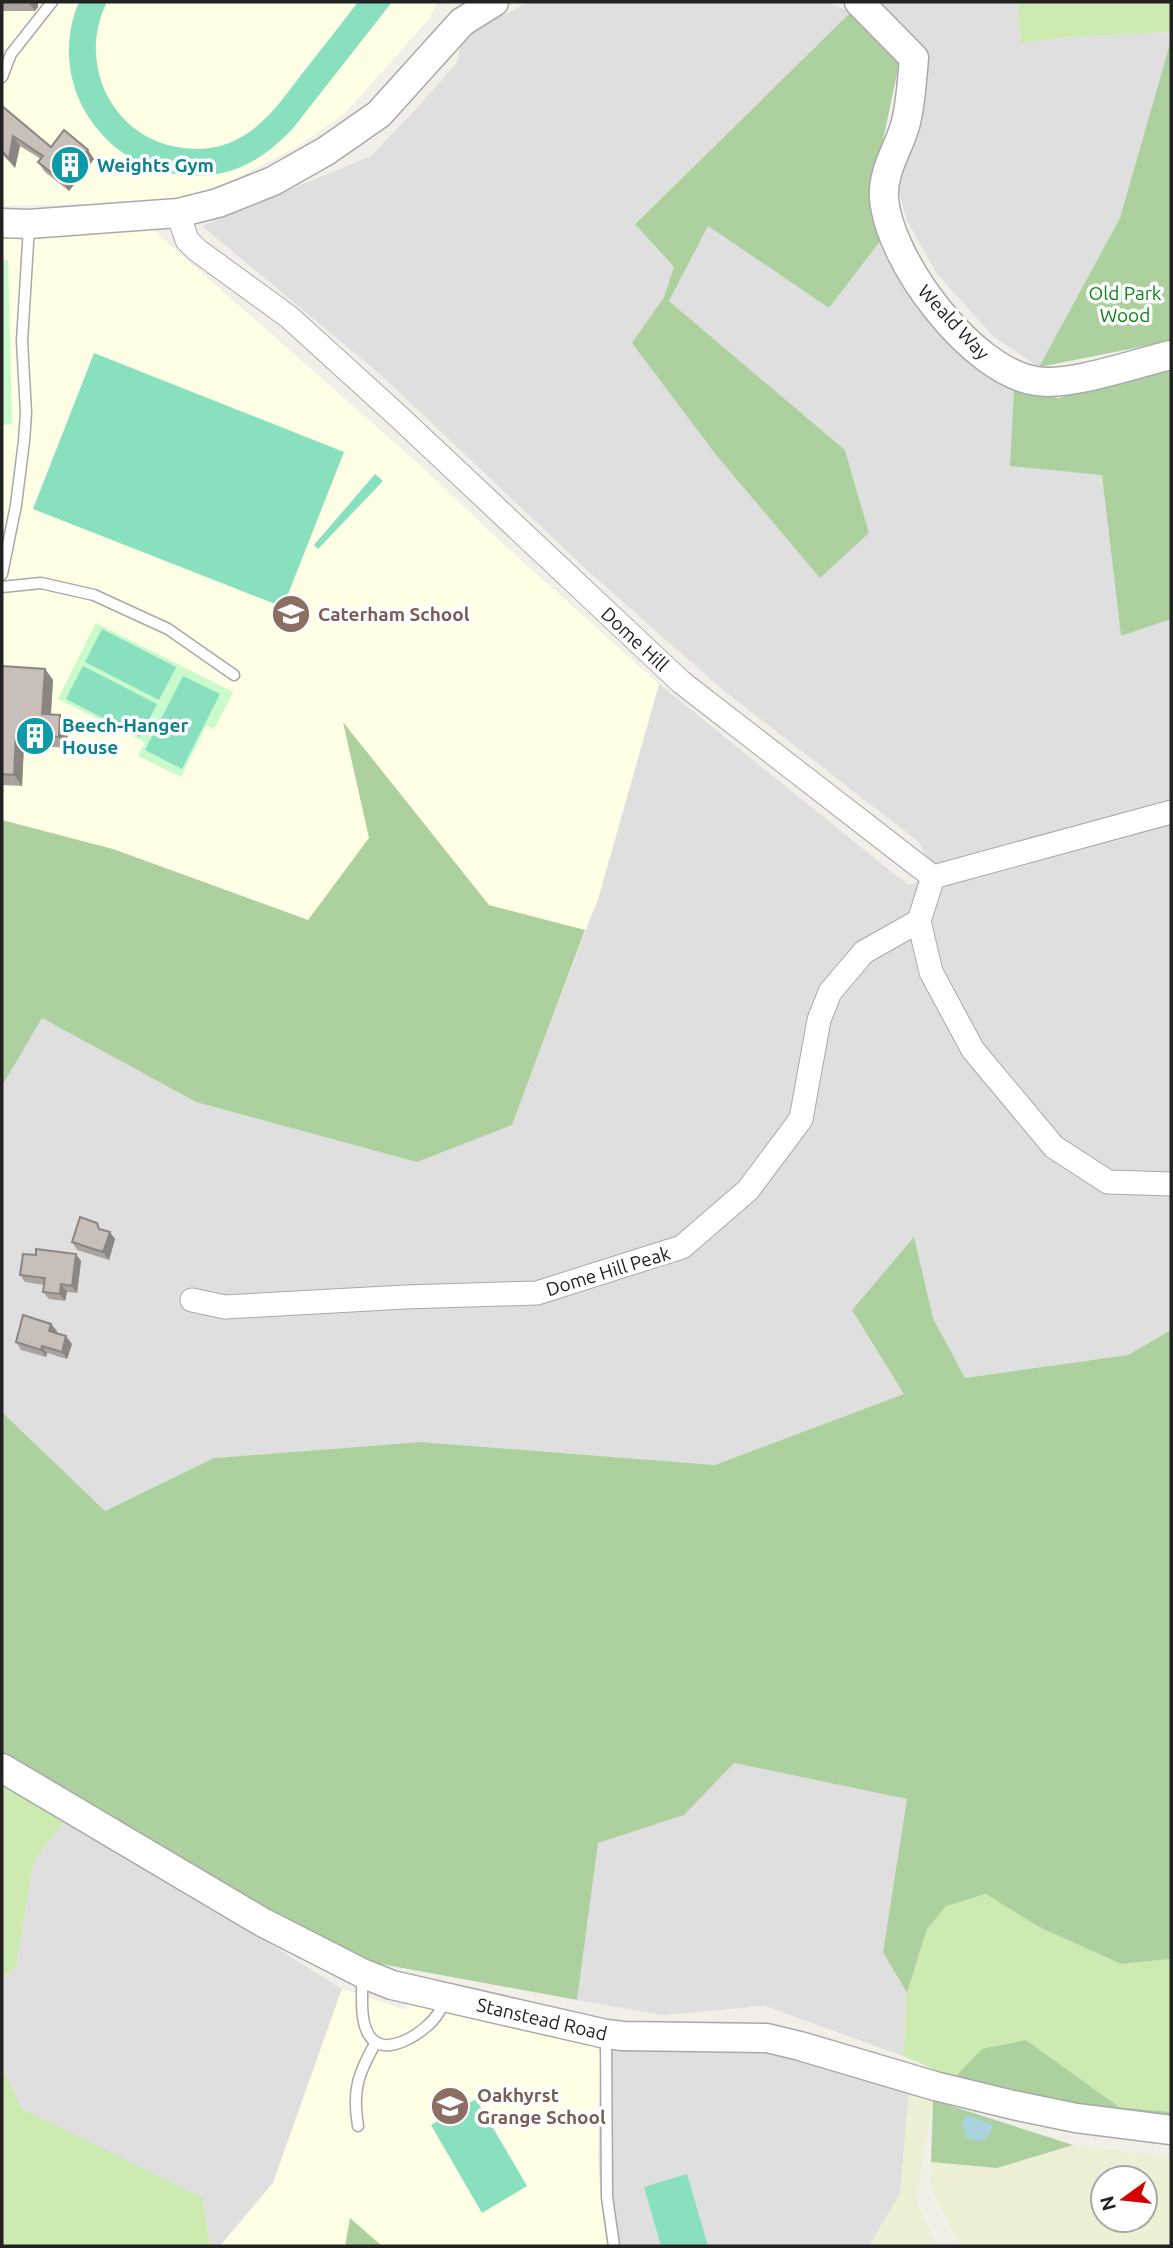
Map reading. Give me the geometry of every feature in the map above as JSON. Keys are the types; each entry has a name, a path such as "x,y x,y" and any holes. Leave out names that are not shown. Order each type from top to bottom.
{"street":[{"path":"15,224 178,213 218,203 273,181 326,151 379,114 463,12 494,2"},
{"name":"Weald Way","path":"859,2 915,58 906,122 885,179 884,198 900,254 932,303 981,355 1006,372 1036,381 1079,377 1171,355"},
{"name":"Dome Hill","path":"178,213 187,240 197,250 289,317 681,682 933,877"},
{"path":"1171,812 933,877 919,921 932,972 973,1050 1054,1147 1108,1182 1171,1184"},
{"name":"Dome Hill Peak","path":"191,1300 225,1307 537,1293 682,1247 748,1190 801,1119 820,1020 830,992 864,952 919,921"},
{"name":"Stanstead Road","path":"2,1768 262,1922 362,1973 393,1984 606,2034 767,2038 935,2086 1013,2105 1076,2118 1171,2130"}],"lane":[{"path":"2,77 11,54 52,2"},
{"path":"2,574 16,505 26,413 15,224"},
{"path":"2,587 41,583 94,595 168,629 234,675"},
{"path":"362,1973 363,2018 371,2039 376,2042 396,2044 414,2035 435,2019 448,1997"},
{"path":"606,2034 607,2197 614,2246"},
{"path":"358,2126 354,2102 357,2086 366,2059 376,2042"}],"shaded area":[{"path":"2,2 437,2 430,18 343,115 295,148 231,181 170,202 2,206"},
{"path":"529,2 826,2 851,12 635,223 674,267 664,297 632,343 869,533 845,450 669,301 708,226 829,308 884,236 913,301 967,355 1014,388 1102,475 1121,636 1171,619 1171,1330 1128,1355 965,1378 933,1318 914,1238 852,1310 905,1394 715,1465 421,1442 214,1458 105,1511 2,1412 2,1086 42,1018 196,1102 512,1125 598,899 659,684 908,885 932,877 920,843 723,690 589,572 381,375 202,226 371,156 458,61 462,36"},
{"path":"876,2 1018,2 1022,43 1070,37 1171,32 1171,40 1120,218 1039,367 994,337 937,274 907,221 898,189 928,53"},
{"name":"Caterham School","path":"144,222 420,465 502,543 659,684 598,899 585,930 308,920 113,849 2,881 2,230"},
{"path":"733,1763 908,1799 883,1952 907,1993 903,2056 765,2006 663,2015 577,2000 598,1843 684,1815"},
{"path":"68,1817 342,1989 273,2183 220,2246 210,2246 203,2198 21,2109 2,2066 2,1979 16,1966 34,1860"},
{"name":"Oakhyrst Grange School","path":"342,1989 406,2010 410,1999 594,2043 600,2051 598,2160 607,2246 220,2246 273,2183"},
{"path":"748,2042 909,2092 900,2194 869,2246 607,2246 599,2161 600,2051"},
{"path":"909,2092 933,2100 917,2203 938,2246 869,2246 900,2194"},
{"path":"1073,2145 1171,2157 1171,2246 960,2246 930,2186 931,2162 997,2168"}],"green space":[{"path":"79,2 107,2 99,25 96,48 98,71 117,111 134,128 154,140 196,149 229,143 253,130 263,121 281,102 358,2 392,2 294,127 278,143 239,168 217,174 182,175 149,167 120,151 97,128 80,101 70,70 70,36"},
{"path":"1018,2 1171,2 1171,32 1070,37 1021,43"},
{"path":"851,12 899,64 872,193 884,236 829,308 708,226 669,301 845,450 869,533 820,578 717,456 632,343 664,297 674,267 635,224"},
{"name":"Old Park Wood","path":"1171,40 1171,341 1039,367 1120,218"},
{"path":"2,260 8,260 12,424 2,425"},
{"path":"94,353 344,452 283,607 33,509"},
{"path":"1171,363 1171,619 1121,636 1102,475 1010,466 1014,388 1059,398 1134,372"},
{"path":"375,474 383,481 318,549 314,545"},
{"path":"96,623 233,692 214,729 206,726 181,777 138,756 145,742 58,699"},
{"path":"102,629 176,667 159,700 85,662"},
{"path":"83,666 157,704 140,737 66,699"},
{"path":"183,676 220,694 182,769 145,750"},
{"path":"343,722 489,905 585,930 512,1125 417,1162 196,1102 42,1018 2,1086 2,820 113,849 308,920 369,838"},
{"path":"914,1237 933,1318 965,1378 1128,1355 1171,1330 1171,1959 1121,1964 1039,1927 986,1894 946,1906 927,1929 907,1993 883,1952 907,1799 734,1763 684,1815 598,1843 577,2000 365,1961 182,1867 2,1757 2,1412 105,1511 214,1458 421,1442 715,1465 904,1394 852,1310"},
{"path":"2,1787 68,1817 34,1860 16,1966 2,1979"},
{"path":"987,1894 1039,1927 1121,1964 1171,1959 1171,2112 1119,2107 1026,2040 954,2078 903,2056 907,1993 927,1929 946,1905"},
{"path":"1026,2040 1119,2107 1171,2112 1171,2123 1102,2117 954,2078 982,2049"},
{"path":"2,2067 22,2109 203,2198 210,2246 2,2246"},
{"path":"476,2099 527,2186 482,2213 431,2125"},
{"path":"933,2100 1073,2145 997,2168 931,2162"},
{"path":"687,2174 708,2246 661,2246 644,2187"},
{"path":"350,2218 382,2246 345,2246"}],"water":[{"path":"968,2115 993,2125 983,2140 975,2141 966,2137 962,2123"}],"building":[{"path":"2,106 51,147 64,130 88,150 62,181 38,162 43,156 13,136 9,159 2,151"},
{"name":"Beech-Hanger House","path":"2,666 45,669 42,714 60,715 59,737 16,734 14,775 2,774"},
{"path":"80,1217 97,1223 99,1229 110,1232 103,1252 72,1242"},
{"path":"36,1249 76,1254 72,1286 61,1284 60,1294 43,1292 45,1278 20,1275 23,1254 36,1255"},
{"path":"23,1315 51,1324 49,1331 66,1336 62,1352 42,1346 41,1350 16,1342"}],"place":[{"name":"Weights Gym","path":"70,165"},
{"name":"Caterham School","path":"291,614"},
{"name":"Beech-Hanger House","path":"35,736"},
{"name":"Oakhyrst Grange School","path":"450,2106"}]}
